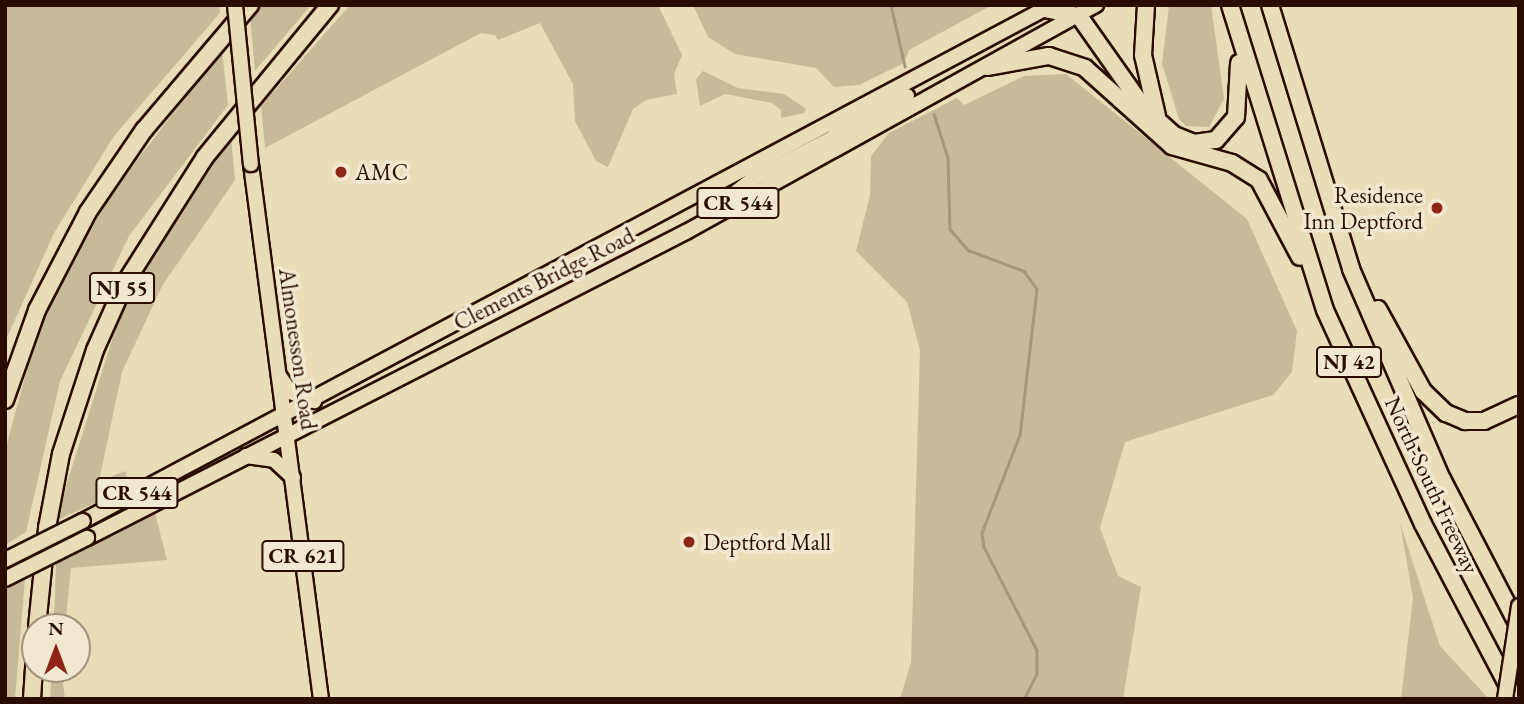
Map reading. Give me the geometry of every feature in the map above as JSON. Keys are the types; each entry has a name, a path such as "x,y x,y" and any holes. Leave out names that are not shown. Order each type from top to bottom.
{"highway":[{"name":"NJ 55","path":"5,400 37,310 88,212 144,130 250,5"},
{"name":"NJ 55","path":"38,613 47,527 61,454 95,350 125,283 205,157 330,5"},
{"path":"1146,5 1143,55 1159,122"},
{"path":"1048,7 1079,16 1159,122 1194,143 1216,140 1230,128 1241,90 1229,5"},
{"name":"North-South Freeway","path":"1229,5 1325,310 1423,524 1515,699"},
{"name":"North-South Freeway","path":"1270,5 1351,269 1442,479 1519,627"},
{"path":"987,67 1038,56 1073,62 1112,89 1172,146 1226,161 1250,173 1277,209 1325,310"},
{"path":"1351,269 1423,391 1440,408 1459,420 1478,422 1501,416 1519,405"}],"main road":[{"name":"Almonesson Road","path":"235,5 277,374 321,699"},
{"name":"Clements Bridge Road","path":"5,579 686,232 1096,5"},
{"name":"Clements Bridge Road","path":"5,560 284,417 1048,7"},
{"path":"840,147 850,127 936,80 977,47"},
{"path":"686,232 753,179 834,137 845,116"},
{"path":"277,374 290,392 314,401"},
{"path":"245,456 274,460 293,478"},
{"path":"1505,699 1519,606"}],"shaded area":[{"path":"5,5 219,5 220,13 114,136 54,233 5,342"},
{"path":"259,5 311,5 255,71 250,15"},
{"path":"350,5 658,5 682,55 674,74 677,94 646,100 633,109 608,167 596,161 575,121 573,84 540,23 498,40 495,35 481,33 265,148 261,106"},
{"path":"693,5 992,5 909,50 904,63 859,85 834,87 816,68 735,54 708,37"},
{"path":"1169,5 1211,5 1224,99 1209,127 1186,126 1179,119 1162,64"},
{"path":"222,50 228,105 129,236 60,381 26,532 5,545 5,451 41,318 111,194"},
{"path":"703,71 738,88 784,94 806,109 804,113 781,118 781,110 772,103 725,94 700,106 696,79"},
{"path":"1066,74 1247,219 1297,331 1292,372 1273,395 1125,442 1100,528 1118,576 1141,587 1123,699 900,699 911,662 920,350 907,302 856,251 870,195 871,156 889,133 957,98 964,105 1024,76"},
{"path":"231,135 235,180 162,286 122,372 99,481 126,471 128,488 55,521 117,324 170,223"},
{"path":"155,513 167,560 71,568 66,613 54,613 56,562"},
{"path":"1400,523 1440,646 1489,699 1401,699 1413,598"},
{"path":"25,579 15,699 5,699 5,590"},
{"path":"51,683 63,683 65,699 50,699"}],"waterway":[{"path":"891,5 905,66"},
{"path":"934,114 948,158 950,229 968,250 1024,271 1037,289 1020,435 982,533 984,547 1037,650 1037,674 1024,699"}],"place":[{"name":"AMC","path":"341,172"},
{"name":"Residence Inn Deptford","path":"1437,208"},
{"name":"Deptford Mall","path":"689,542"}]}
